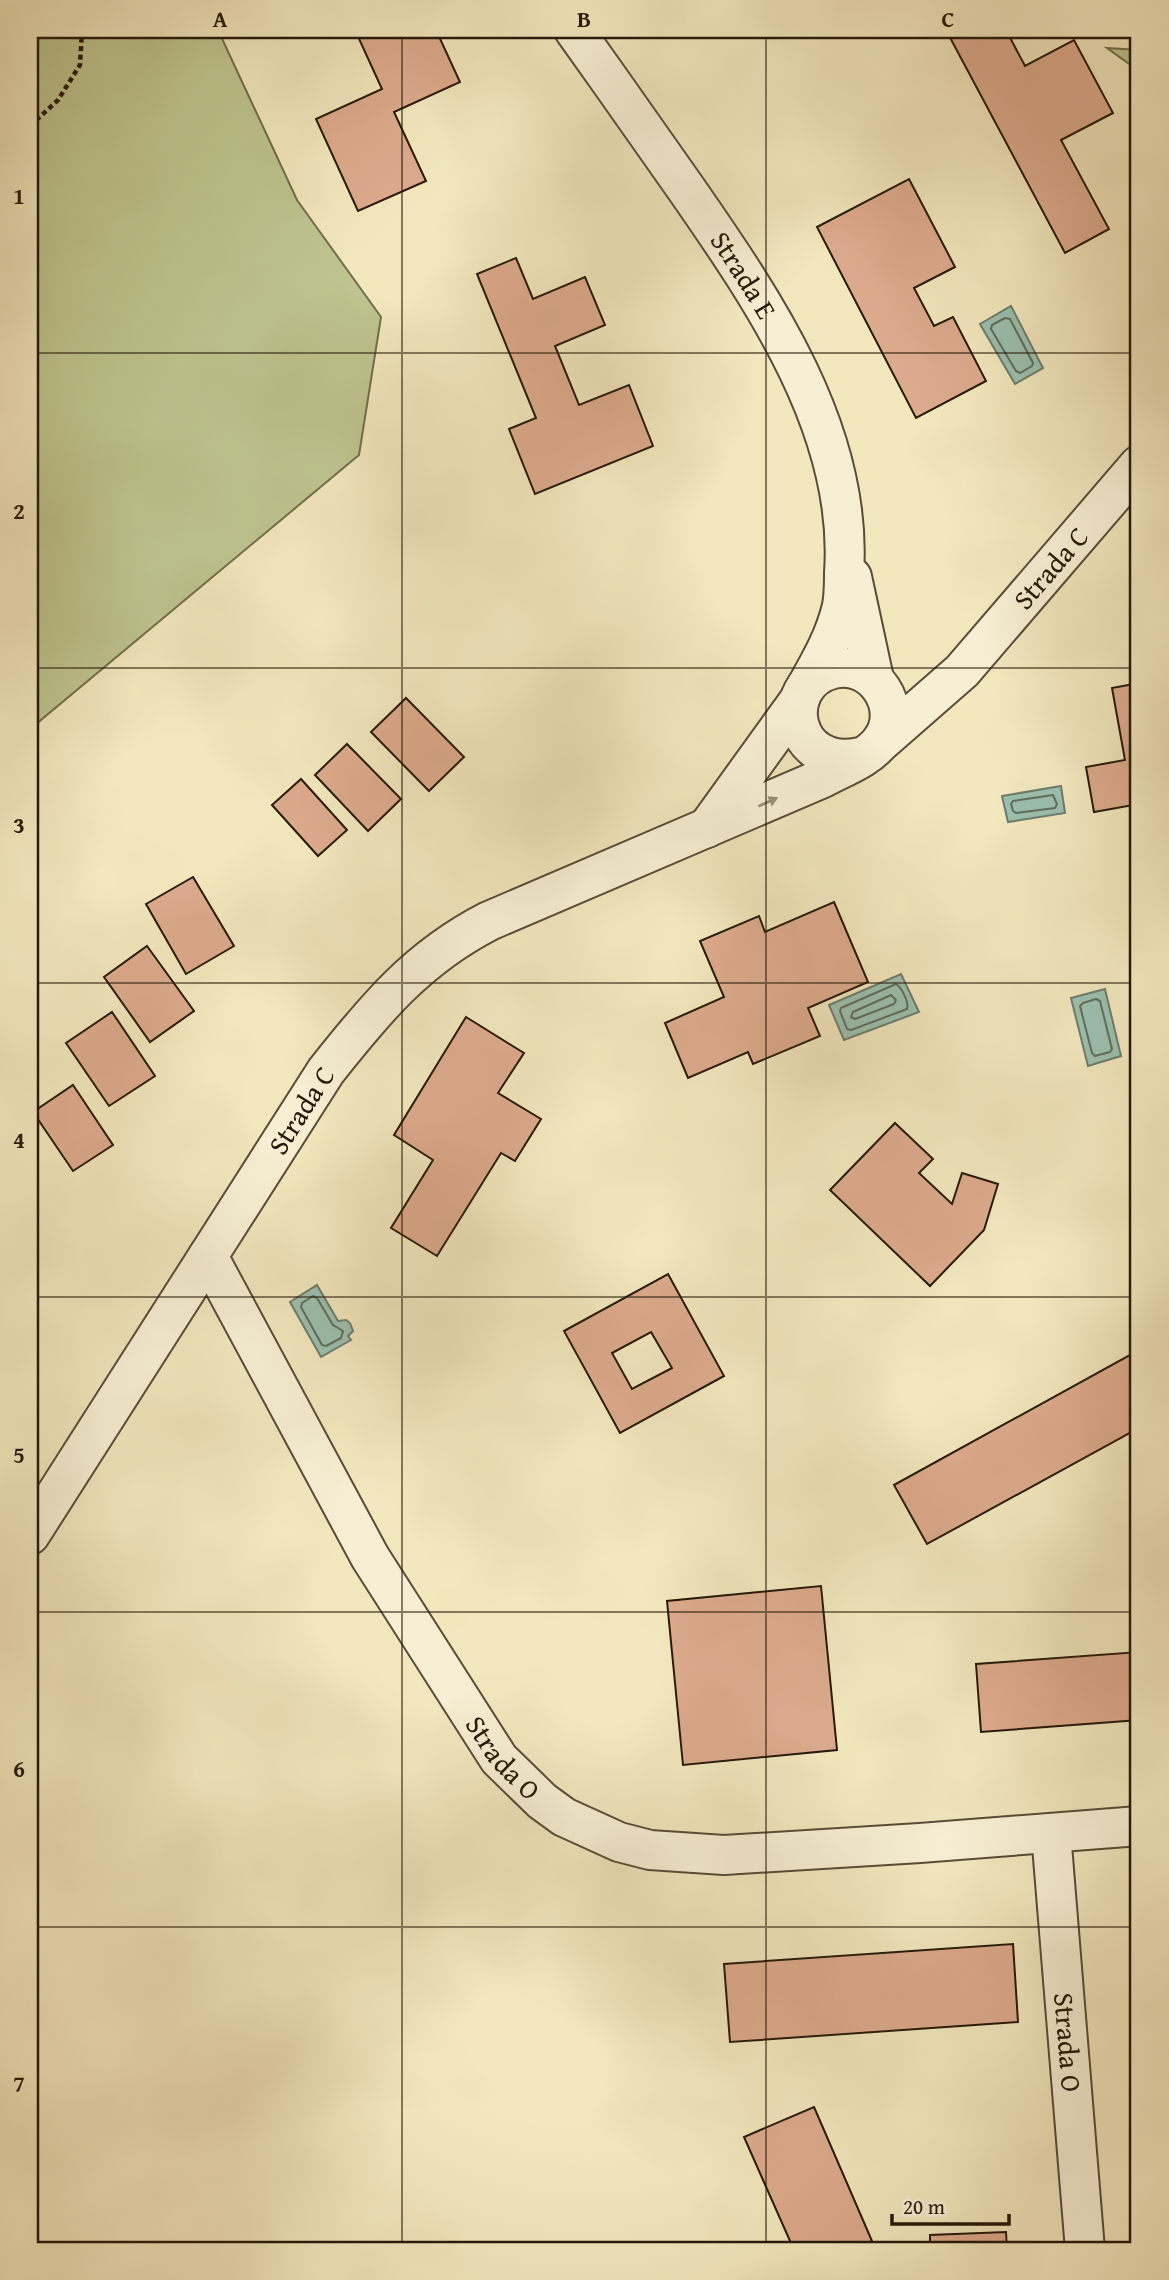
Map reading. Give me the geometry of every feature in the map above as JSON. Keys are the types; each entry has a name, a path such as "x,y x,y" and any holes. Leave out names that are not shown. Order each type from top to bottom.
{"street":[{"name":"Strada E","path":"574,30 749,278 806,391 834,460 843,506 846,548 842,608 832,642 803,693"},
{"name":"Strada C","path":"30,1535 326,1072 380,1004 417,968 456,939 489,921 823,778 871,749 962,671 1139,464"},
{"name":"Strada E","path":"846,548 878,684"},
{"path":"705,830 803,693 820,675 834,669 849,669 878,684 890,715 888,728 871,749 846,760 832,759 820,754 808,743 801,730 798,714 803,693"},
{"name":"Strada C","path":"878,684 925,685 962,671"},
{"name":"Strada O","path":"208,1256 370,1557 499,1759 534,1794 564,1817 619,1842 650,1850 724,1855 1139,1826"},
{"name":"Strada O","path":"1051,1833 1085,2250"}],"path":[{"path":"30,126 58,100 80,65 82,30"}],"green space":[{"path":"30,30 218,30 297,200 381,317 359,455 30,729"},
{"path":"1107,48 1139,50 1139,71"}],"water":[{"path":"1011,306 1043,368 1015,384 980,324"},
{"path":"1061,786 1065,813 1008,822 1002,796"},
{"path":"901,974 919,1012 844,1040 829,1005"},
{"path":"1105,989 1121,1056 1088,1066 1071,998"},
{"path":"317,1285 338,1321 346,1320 353,1331 348,1336 351,1340 321,1357 290,1302"}],"building":[{"path":"355,30 436,30 460,82 394,112 426,181 358,211 316,119 382,89"},
{"path":"946,30 1006,30 1025,66 1074,40 1113,113 1061,140 1109,229 1065,253"},
{"path":"909,179 955,267 914,288 934,326 953,317 986,381 916,418 817,227"},
{"path":"516,258 533,299 585,277 605,325 555,346 579,405 629,385 653,446 535,494 509,429 536,418 477,274"},
{"path":"1139,683 1139,804 1094,812 1086,767 1125,760 1112,688"},
{"path":"406,698 464,757 429,791 371,732"},
{"path":"347,744 401,799 368,831 315,775"},
{"path":"301,779 347,830 318,856 272,805"},
{"path":"193,877 234,946 186,974 146,904"},
{"path":"834,902 868,982 808,1008 820,1036 753,1064 748,1052 688,1078 665,1023 724,997 700,941 759,916 765,932"},
{"path":"147,946 194,1011 150,1042 104,977"},
{"path":"112,1012 155,1076 109,1106 66,1043"},
{"path":"466,1017 524,1053 498,1093 541,1119 515,1161 501,1153 437,1256 391,1228 433,1160 394,1135"},
{"path":"73,1085 113,1145 73,1171 33,1112"},
{"path":"895,1123 933,1159 919,1173 952,1204 962,1173 998,1184 984,1230 930,1286 830,1190"},
{"path":"668,1274 724,1376 620,1433 564,1331","holes":["651,1332 672,1368 632,1389 612,1353"]},
{"path":"1139,1350 1139,1428 927,1544 894,1485"},
{"path":"821,1586 837,1750 683,1765 667,1601"},
{"path":"1139,1652 1139,1720 981,1732 976,1664"},
{"path":"1013,1944 1018,2022 730,2042 724,1964"},
{"path":"814,2107 872,2241 850,2250 794,2250 744,2137"},
{"path":"1006,2232 1007,2250 930,2250 930,2235"}]}
